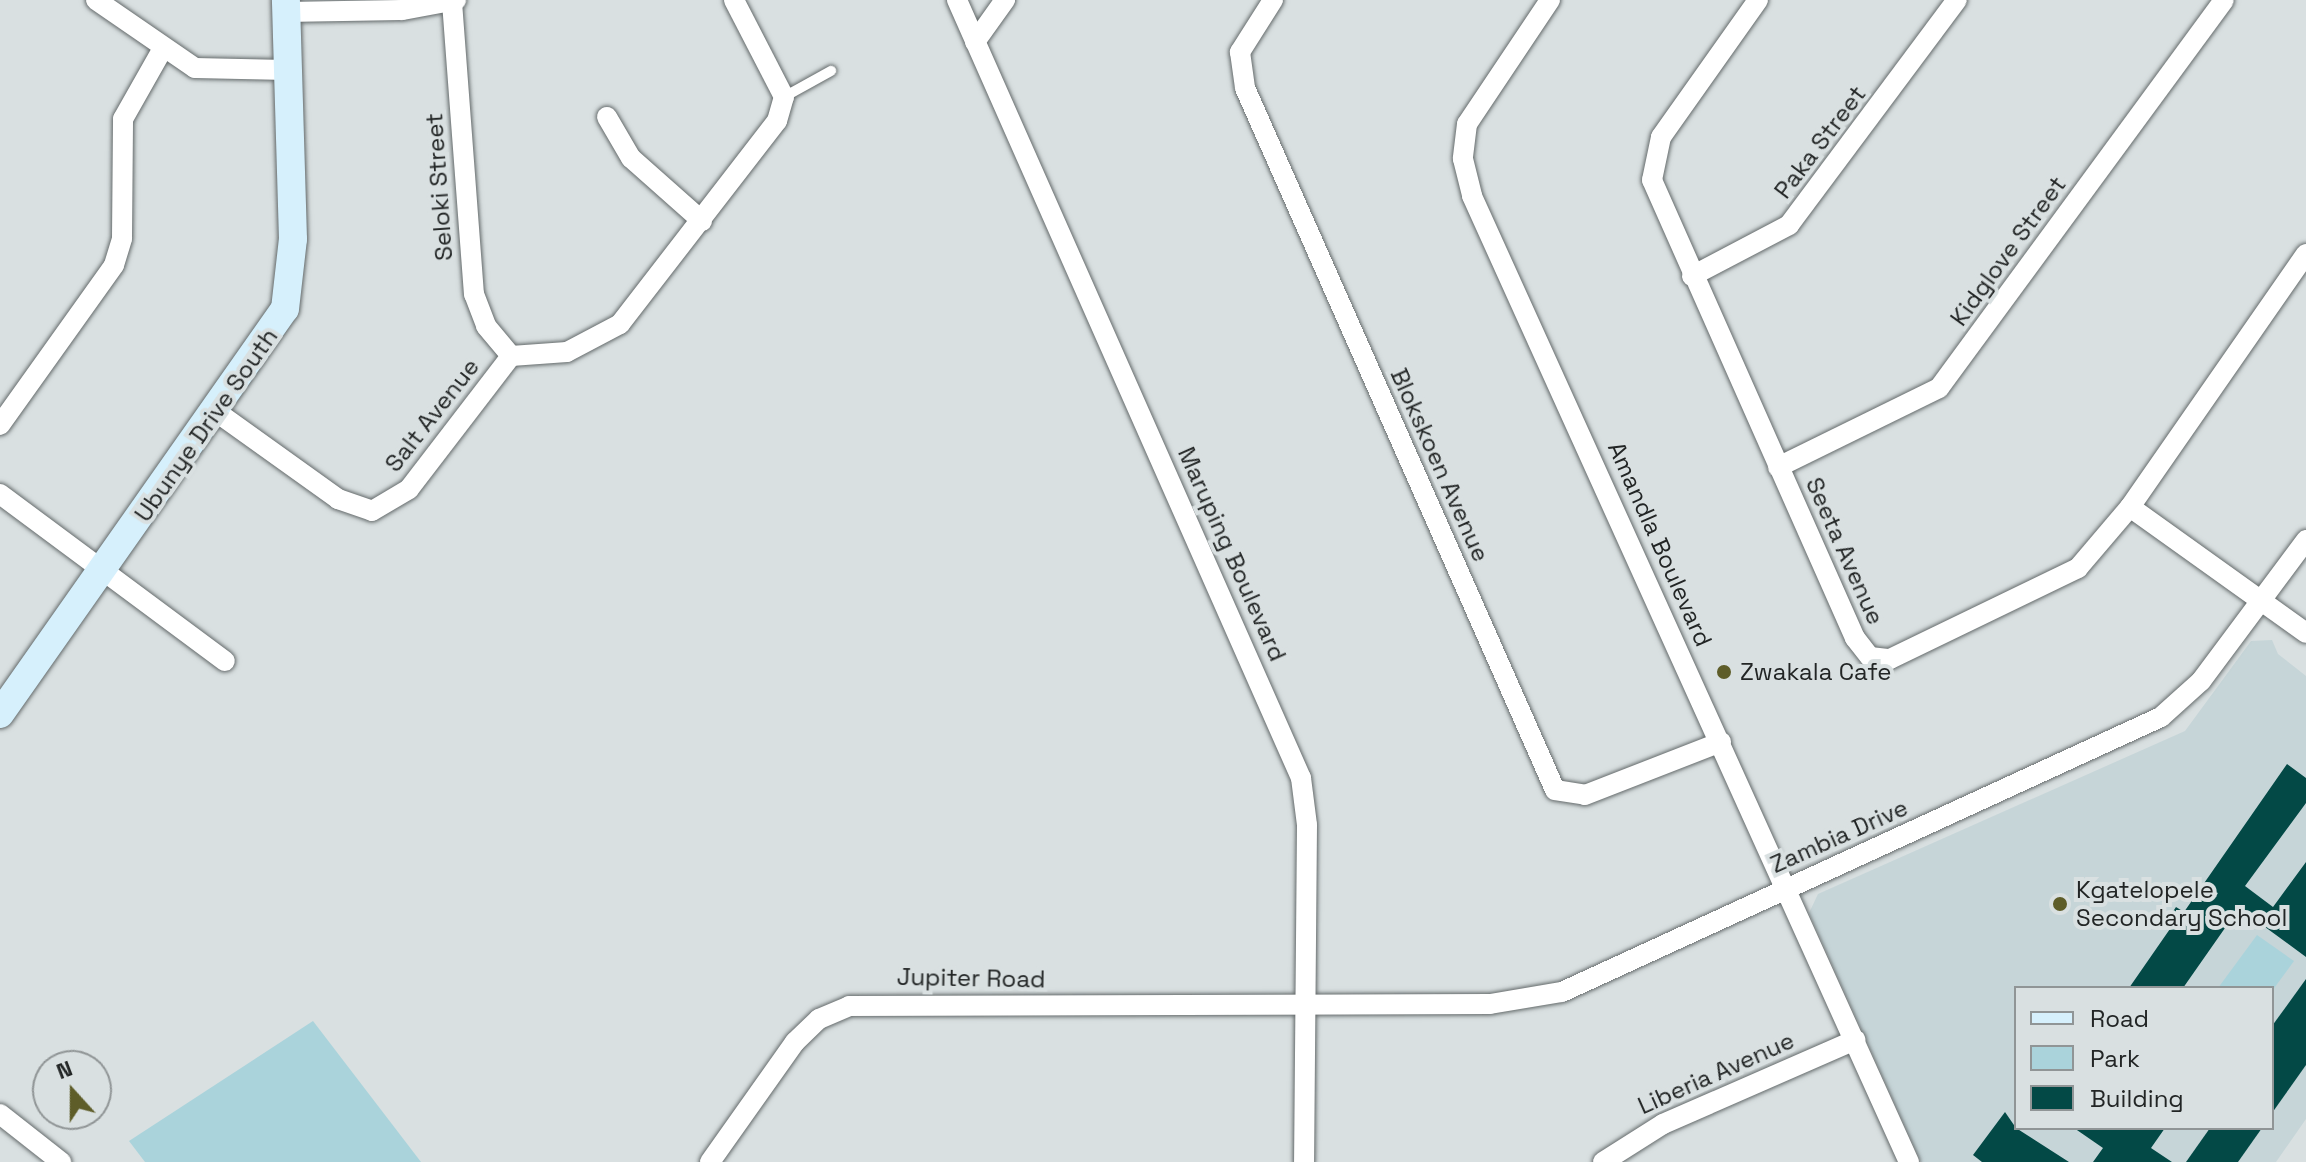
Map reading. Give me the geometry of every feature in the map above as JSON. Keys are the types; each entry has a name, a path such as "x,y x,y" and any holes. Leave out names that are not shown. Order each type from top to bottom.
{"street":[{"path":"734,0 784,97"},
{"name":"Maruping Boulevard","path":"957,0 1301,778 1306,1005 1304,1162"},
{"path":"975,42 1005,0"},
{"name":"Blokskoen Avenue","path":"1273,0 1240,52 1245,88 1555,790 1585,795 1721,742"},
{"name":"Amandla Boulevard","path":"1550,0 1474,107 1463,142 1467,178 1909,1162"},
{"name":"Seeta Avenue","path":"1758,0 1652,157 1654,192 1855,638 1879,660 2070,575 2130,507 2306,254"},
{"name":"Paka Street","path":"1692,276 1773,236 1800,214 1957,0"},
{"name":"Kidglove Street","path":"1778,467 1939,388 2224,0"},
{"path":"286,6 454,1"},
{"name":"Seloki Street","path":"454,1 474,294 486,326 511,356"},
{"path":"104,2 162,50 212,72 287,70"},
{"name":"Ubunye Drive South","path":"0,714 265,346 291,288 286,6"},
{"path":"0,425 114,265 122,238 123,119 162,50"},
{"name":"Salt Avenue","path":"218,413 338,499 372,511 409,489 511,356 567,352 605,335 702,221 777,121 784,97"},
{"path":"607,117 631,158 702,221"},
{"path":"0,494 225,661"},
{"path":"2130,507 2306,633"},
{"name":"Zambia Drive","path":"1306,1005 1534,1000 1788,888 2161,717 2201,681 2306,540"},
{"name":"Jupiter Road","path":"710,1162 795,1042 819,1019 849,1006 1306,1005"},
{"name":"Liberia Avenue","path":"1603,1162 1654,1128 1855,1040"},
{"path":"0,1114 61,1162"}],"lane":[{"path":"784,97 831,71"}],"shaded area":[{"name":"Kgatelopele Secondary School","path":"2272,640 2278,654 2306,676 2306,1119 2276,1162 1921,1162 1809,913 1818,894 2185,731 2251,641"}],"green space":[{"path":"2257,935 2294,961 2274,988 2219,986"},
{"path":"313,1021 421,1162 145,1162 129,1141"}],"building":[{"path":"2287,764 2306,778 2306,803 2245,886 2273,907 2306,862 2306,957 2239,908 2184,986 2130,986 2172,926 2166,922 2176,907 2184,912"},
{"path":"2306,979 2306,1065 2274,1110 2274,1023"},
{"path":"2005,1112 2014,1130 2019,1130 2069,1162 1982,1162 1973,1155"},
{"path":"2077,1130 2164,1130 2151,1148 2172,1162 2093,1162 2103,1148"},
{"path":"2209,1130 2261,1130 2238,1162 2186,1162"}],"place":[{"name":"Zwakala Cafe","path":"1724,672"},
{"name":"Kgatelopele Secondary School","path":"2060,904"}]}
